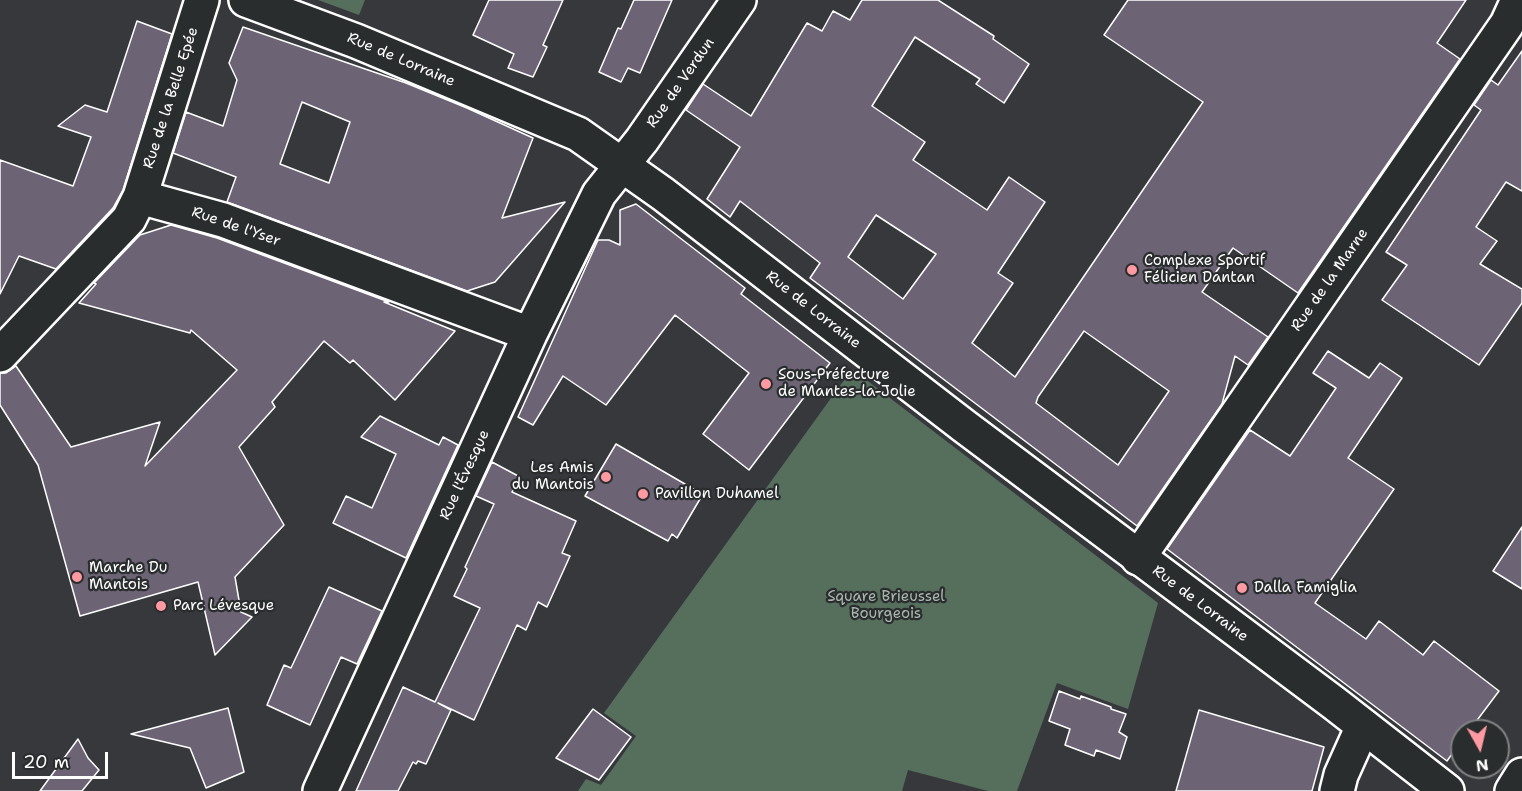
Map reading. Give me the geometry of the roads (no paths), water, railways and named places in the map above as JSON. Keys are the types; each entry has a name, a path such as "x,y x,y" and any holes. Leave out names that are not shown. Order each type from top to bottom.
{"street":[{"name":"Rue de la Belle Epée","path":"140,197 202,0"},
{"name":"Rue de Lorraine","path":"246,0 356,41 578,134 663,194 1138,558 1447,791"},
{"name":"Rue de Verdun","path":"621,165 642,140 739,0"},
{"name":"Rue de la Marne","path":"1138,558 1507,24 1518,0"},
{"name":"Rue l'Évesque","path":"320,791 530,334 599,194 621,165"},
{"name":"Rue de l'Yser","path":"140,197 223,220 530,334"},
{"path":"0,355 129,219 140,197"},
{"path":"1336,791 1363,726"},
{"path":"1512,791 1522,775"}],"place":[{"name":"Complexe Sportif Félicien Dantan","path":"1132,270"},
{"name":"Sous-Préfecture de Mantes-la-Jolie","path":"766,384"},
{"name":"Les Amis du Mantois","path":"606,477"},
{"name":"Pavillon Duhamel","path":"643,494"},
{"name":"Marche Du Mantois","path":"77,577"},
{"name":"Dalla Famiglia","path":"1242,588"},
{"name":"Parc Lévesque","path":"161,606"}],"park label":[{"name":"Square Brieussel Bourgeois","path":"886,606"}]}
